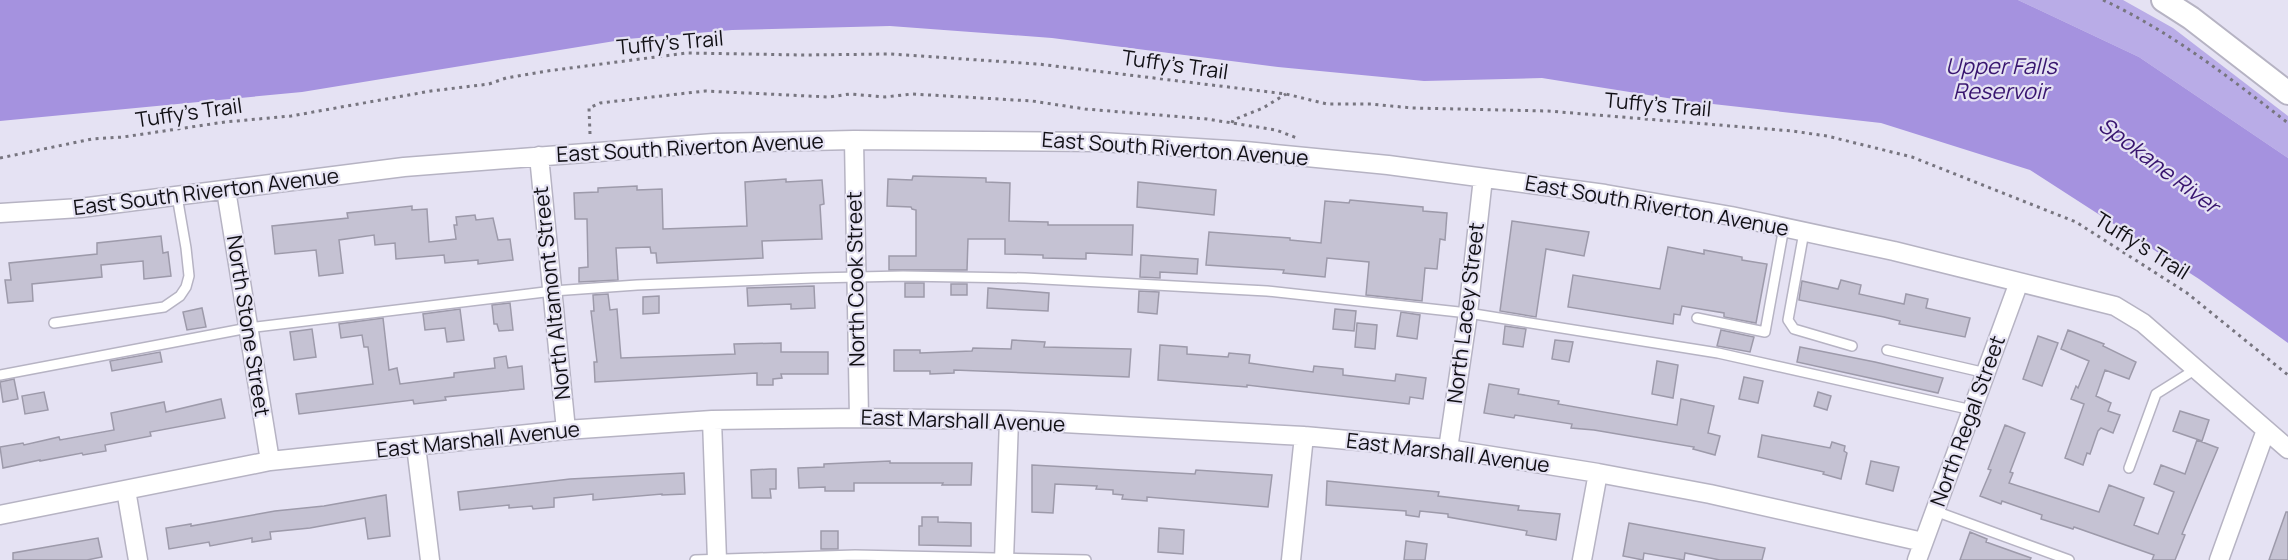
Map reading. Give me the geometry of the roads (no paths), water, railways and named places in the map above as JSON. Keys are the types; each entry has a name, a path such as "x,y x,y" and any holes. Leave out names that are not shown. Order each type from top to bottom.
{"street":[{"path":"2163,0 2191,18 2288,93"},
{"name":"North Cook Street","path":"854,140 859,418"},
{"name":"East South Riverton Avenue","path":"0,213 80,208 404,167 714,143 1030,140 1179,146 1388,165 1605,195 1731,216 2103,303 2125,311 2143,323 2288,449"},
{"name":"North Altamont Street","path":"539,156 566,430"},
{"name":"North Lacey Street","path":"1448,449 1468,313 1483,178"},
{"name":"North Stone Street","path":"226,190 270,461"},
{"name":"North Regal Street","path":"1917,560 2019,282"},
{"name":"East Marshall Avenue","path":"0,515 270,461 566,430 712,420 859,418 1009,420 1304,436 1448,449 1598,473 1771,507 1923,542"},
{"path":"712,420 717,559"},
{"path":"1004,559 1009,420"},
{"path":"2219,560 2266,430"},
{"path":"1291,560 1304,436"},
{"path":"416,446 430,560"},
{"path":"1582,560 1598,473"},
{"path":"126,490 138,560"}],"lane":[{"path":"54,323 164,307 180,296 189,276 177,196"},
{"path":"1697,318 1765,332 1784,227"},
{"path":"1804,232 1788,320 1794,329 1852,346"},
{"path":"0,375 248,328 553,291 637,285 856,277 1024,278 1267,291 1468,313 1718,353 1874,386 1972,410"},
{"path":"1887,350 1986,373"},
{"path":"2129,468 2156,394 2196,369"},
{"path":"1935,511 2069,560"},
{"path":"695,560 855,555 1086,560"}],"water":[{"name":"Upper Falls Reservoir","path":"0,0 2018,0 2139,57 2288,158 2288,343 2199,279 2030,170 1881,123 1686,101 1542,78 1424,81 1278,67 1052,38 890,26 732,30 627,39 302,92 0,121"}],"water label":[{"name":"Spokane River","path":"2159,165"}]}
